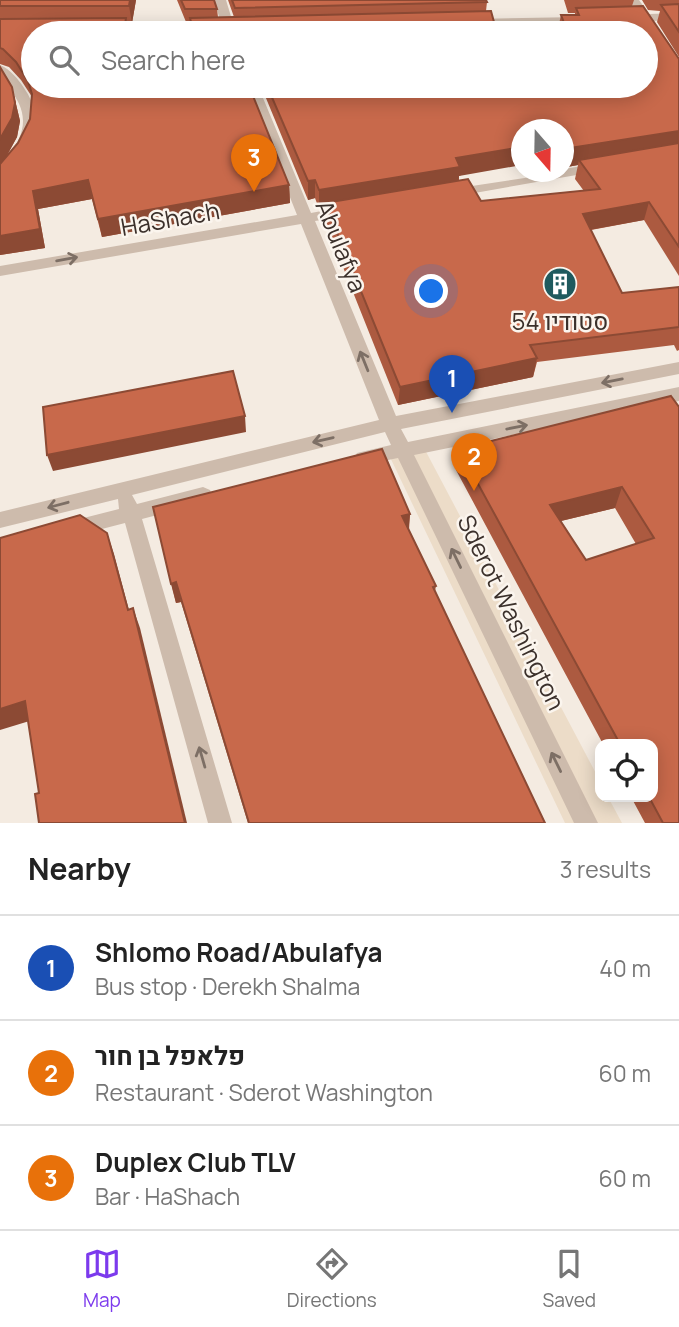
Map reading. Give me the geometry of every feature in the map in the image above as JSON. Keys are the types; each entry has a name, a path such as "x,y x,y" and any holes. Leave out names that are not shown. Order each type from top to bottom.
{"street":[{"path":"220,0 230,21"},
{"path":"634,0 648,21"},
{"path":"618,19 679,16"},
{"path":"548,21 590,20"},
{"path":"0,69 21,97"},
{"path":"0,178 29,135 30,109 22,98"},
{"name":"Abulafya","path":"257,98 390,424"},
{"path":"438,195 611,166"},
{"name":"HaShach","path":"0,271 358,209"},
{"path":"0,520 390,424 679,368"},
{"path":"648,375 673,414"},
{"path":"347,462 679,394"},
{"name":"Sderot Washington","path":"390,424 586,823"},
{"path":"116,490 131,512 220,823"},
{"path":"52,535 131,512 225,490"}],"shaded area":[{"path":"423,446 595,772 595,802 611,802 622,823 565,823 388,453"}],"building":[{"path":"0,0 130,0 129,6 0,6"},
{"path":"181,0 214,0 217,9 185,9"},
{"path":"232,0 486,0 487,2 235,8"},
{"path":"679,4 679,32 661,5"},
{"path":"643,6 653,21 563,21 561,15 579,15 576,8"},
{"path":"491,11 494,21 191,21 190,18"},
{"path":"126,18 126,21 21,21 21,70 0,48 0,19"},
{"path":"658,28 679,59 679,131 574,147 574,119 511,119 511,149 456,158 460,167 319,190 315,180 308,181 272,98 658,98"},
{"path":"0,67 12,87 15,103 12,118 0,139"},
{"path":"32,98 254,98 289,185 98,219 88,180 33,191 40,229 0,236 0,164 18,143 30,119"},
{"path":"679,143 679,247 649,202 583,214 622,293 679,287 679,327 530,345 537,358 400,387 325,203 468,179 481,201 600,189 579,160"},
{"path":"233,371 245,416 47,455 43,407"},
{"path":"671,396 679,407 679,823 663,823 652,802 658,802 658,739 617,739 459,449","holes":["622,487 654,538 586,560 550,505"]},
{"path":"382,449 410,514 402,516 545,823 249,823 176,582 171,584 153,507"},
{"path":"80,515 107,533 128,610 133,608 185,823 39,823 35,794 39,793 25,701 0,709 0,538"}],"place":[{"name":"Duplex Club TLV","path":"254,192"},
{"name":"סטודיו 54","path":"560,284"},
{"name":"Shlomo Road/Abulafya","path":"452,413"},
{"name":"פלאפל בן חור","path":"474,491"}]}
